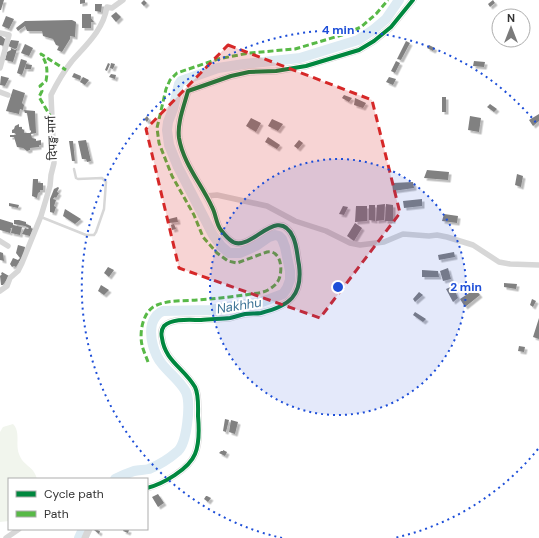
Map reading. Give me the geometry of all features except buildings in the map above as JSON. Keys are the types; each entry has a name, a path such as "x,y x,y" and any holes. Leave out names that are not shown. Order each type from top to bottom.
{"street":[{"path":"106,0 107,7 112,8 123,0"},
{"path":"148,488 168,479 181,470 195,454 198,445 198,402 196,388 167,355 162,342 162,329 167,324 177,321 230,318 246,314 260,313 275,308 289,303 294,296 300,280 296,245 292,235 286,228 280,225 271,226 246,241 235,243 220,230 213,208 191,169 179,140 178,130 188,91 231,76 249,72 276,71 306,66 358,50 374,41 391,27 413,0"},
{"name":"दिपङ्ख मार्ग","path":"0,291 7,286 10,278 18,271 41,216 50,186 54,163 51,95 72,61 101,26 107,7"},
{"path":"0,33 9,35 0,68"},
{"path":"0,92 8,95"},
{"path":"206,196 217,195 268,206 295,221 326,231 350,243 360,246 384,242 403,234 429,236 437,235 473,244 499,262 520,265 539,265"},
{"path":"0,241 8,246"},
{"path":"6,538 14,536"}],"lane":[{"path":"41,216 86,235 94,235 104,209 106,182 102,178 78,179 76,178 74,169"}],"highlighted area":[{"path":"228,45 372,100 400,213 320,318 179,268 146,129"}],"shaded area":[{"path":"13,424 15,427 17,431 19,454 37,478 8,478 8,521 0,522 0,432 3,427"}],"waterway":[{"name":"Nakhhu","path":"117,478 134,471 149,469 168,459 178,451 184,440 186,432 188,414 186,392 181,384 162,364 153,345 151,329 156,316 163,311 211,310 259,303 283,294 290,280 290,271 285,247 279,236 275,235 269,237 256,246 240,253 229,253 221,246 213,235 178,167 169,145 167,130 168,122 179,84 181,81 218,68 300,58 358,40 386,19 399,0"},
{"name":"Nakhhu","path":"79,538 83,530"}],"marked path":[{"path":"148,362 142,347 141,334 145,316 152,308 162,303 172,301 215,299 263,292 276,284 281,270 280,261 272,252 267,252 237,263 228,261 217,253 203,237 194,215 172,176 159,143 157,128 166,89 170,80 177,73 218,59 249,53 295,49 342,35 361,27 376,14 388,0"},
{"path":"52,119 39,97 42,91 40,86 46,81 47,73 45,60 41,54 66,70"}],"cycle path":[{"path":"148,488 175,475 192,460 197,449 199,430 198,401 195,387 191,380 167,353 161,335 164,326 168,323 177,321 230,318 271,310 279,307 292,298 299,285 300,276 295,243 287,228 280,225 272,227 248,241 240,243 231,241 219,228 212,207 184,156 181,147 179,138 180,120 188,91 231,76 249,72 276,71 306,66 359,50 374,41 391,27 413,0"}]}
